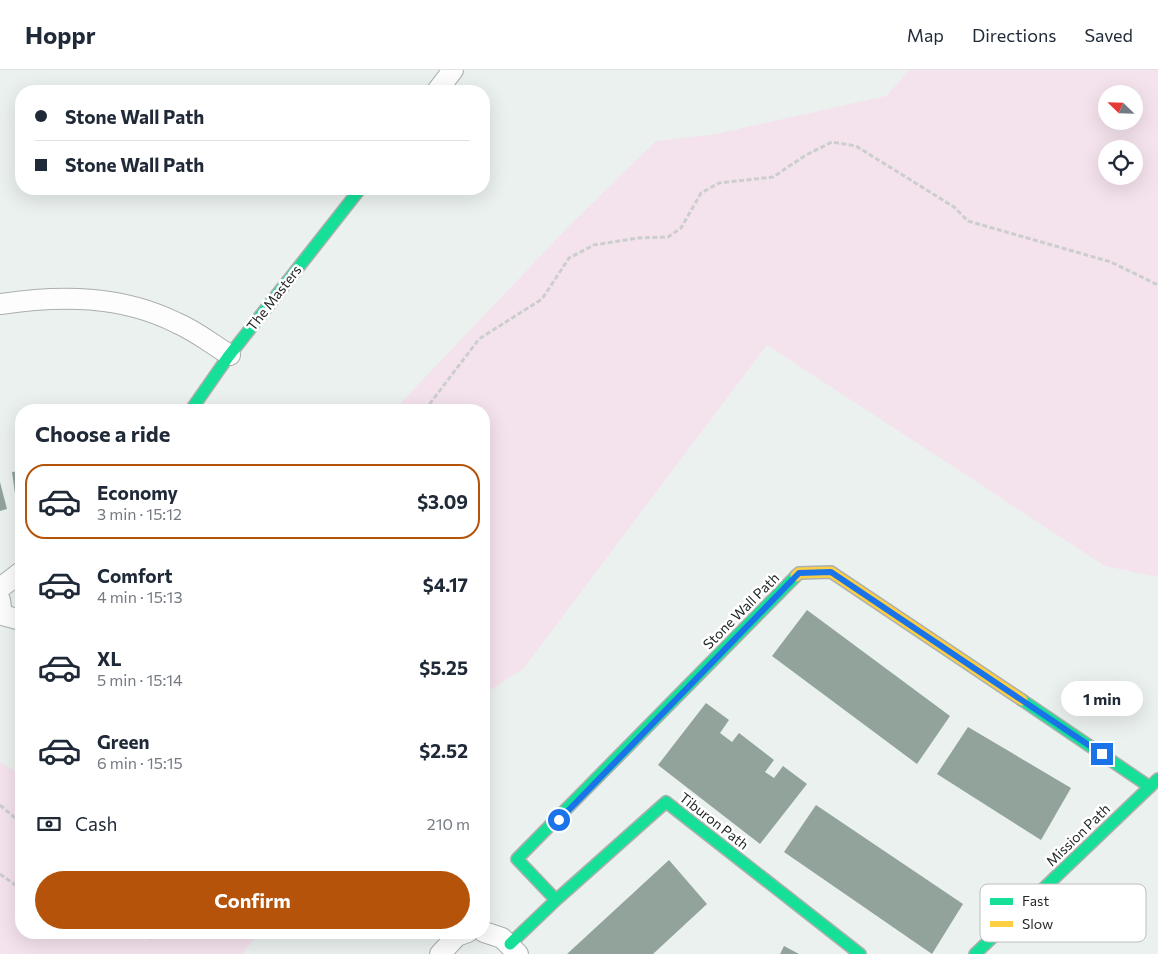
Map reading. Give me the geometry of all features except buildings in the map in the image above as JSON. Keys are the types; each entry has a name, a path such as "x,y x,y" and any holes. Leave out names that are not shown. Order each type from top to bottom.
{"street":[{"path":"442,85 453,70"},
{"name":"The Masters","path":"195,404 230,355 355,195"},
{"path":"0,304 57,298 89,298 120,303 150,311 179,323 230,355"},
{"name":"Stone Wall Path","path":"556,900 518,859 799,573 831,572 1154,782"},
{"path":"0,588 15,577"},
{"path":"0,600 2,615 15,618"},
{"name":"Mission Path","path":"1048,884 1154,782"},
{"name":"Tiburon Path","path":"556,900 666,802 860,954"},
{"path":"490,934 496,935 514,949 556,900"},
{"path":"440,954 454,939"},
{"name":"Mission Path","path":"975,954 987,942"}],"path":[{"path":"430,404 479,339 542,299 569,258 594,245 638,238 668,237 681,228 701,193 719,183 773,177 806,155 832,142 856,146 954,208 968,221 1112,262 1158,285"},
{"path":"0,805 15,818"},
{"path":"0,874 15,885"}],"shaded area":[{"path":"910,70 1158,70 1158,577 1105,566 767,345 523,669 490,690 490,404 400,404 569,226 656,141 716,134 886,96"},
{"path":"0,762 15,771 15,939 254,939 242,954 0,954"}],"traffic: fast":[{"path":"195,404 228,357 355,195"},
{"path":"510,944 556,900 517,859 796,576"},
{"path":"1022,700 1150,787"},
{"path":"1048,884 1158,779"},
{"path":"556,900 666,802 860,954"},
{"path":"975,954 988,942"}],"traffic: slow":[{"path":"796,576 799,573 831,572 1022,700"}],"route":[{"path":"559,820 799,573 831,572 1102,754"}]}
